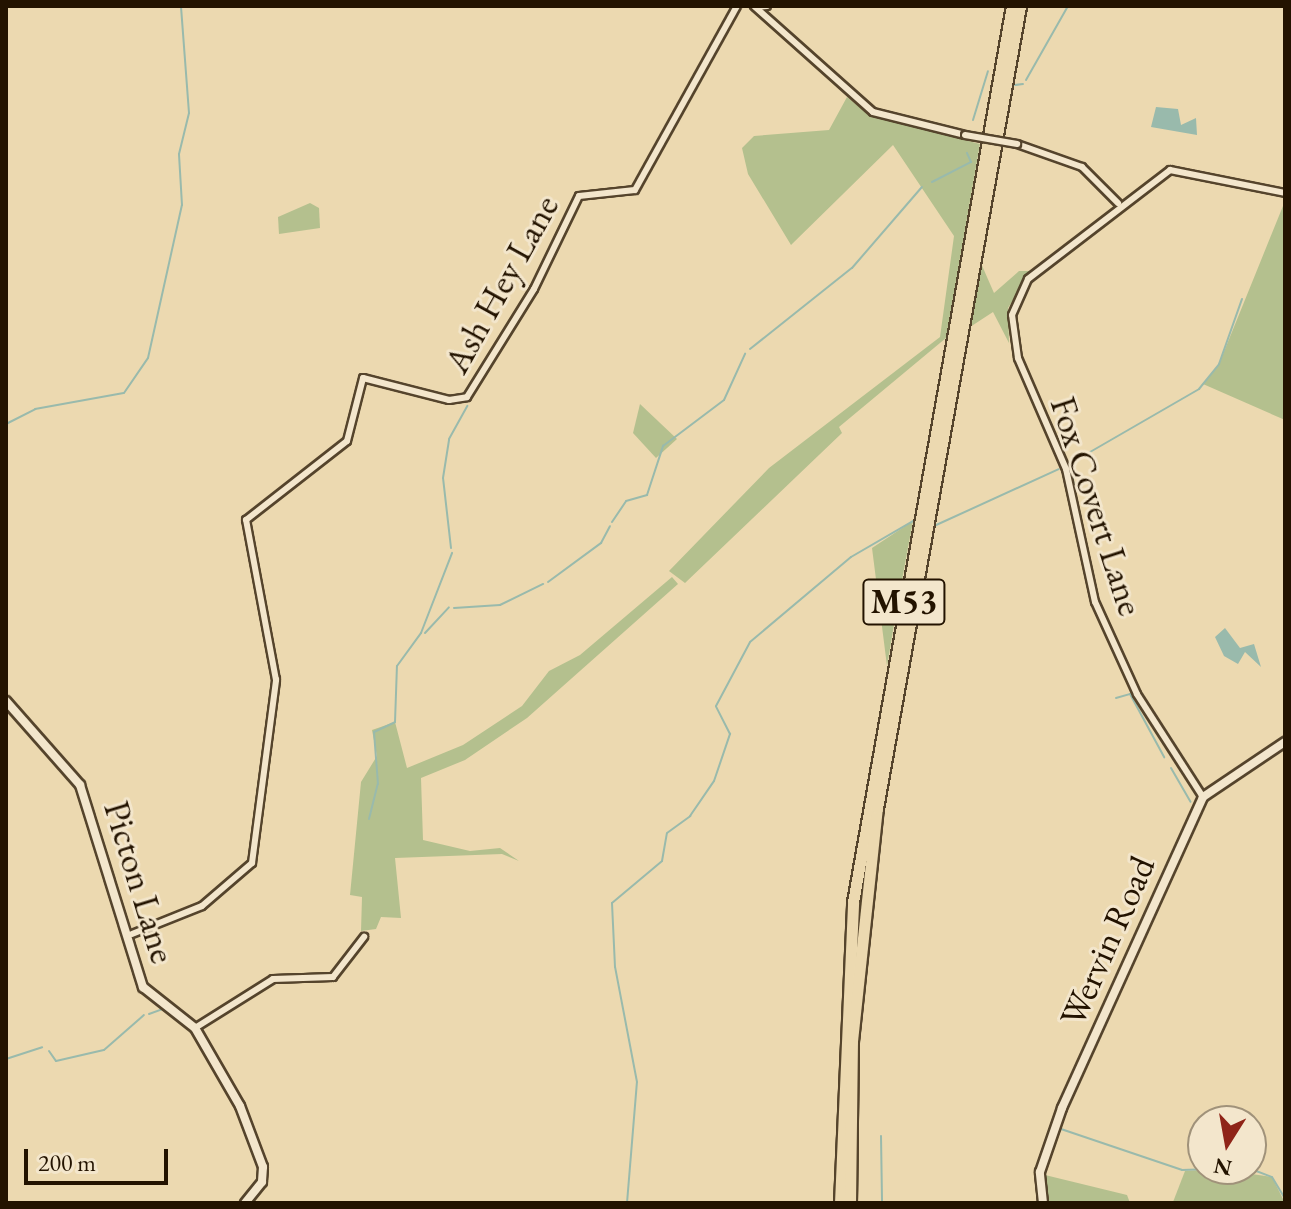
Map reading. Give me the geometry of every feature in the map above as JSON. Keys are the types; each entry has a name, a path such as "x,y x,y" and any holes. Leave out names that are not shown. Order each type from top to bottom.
{"highway":[{"name":"M53","path":"840,1203 853,902 1012,6"},
{"name":"M53","path":"850,1203 854,1004 877,808 1020,6"}],"street":[{"name":"Ash Hey Lane","path":"132,934 202,906 252,863 276,680 246,520 347,441 363,378 449,400 467,397 579,196 635,190 737,6"},
{"path":"755,6 767,6"},
{"path":"755,6 873,112 965,135 1017,144 1082,167 1118,203"},
{"name":"Fox Covert Lane","path":"1203,797 1137,694 1095,602 1066,469 1011,337 1017,293 1028,279 1118,203 1170,170 1285,193"},
{"name":"Picton Lane","path":"6,701 80,785 132,934 147,993 195,1028 240,1106 263,1167 245,1203"},
{"path":"1203,797 1285,742"},
{"name":"Wervin Road","path":"1043,1203 1040,1172 1062,1108 1203,797"},
{"path":"195,1028 273,979 333,977 364,937"}],"green space":[{"path":"847,97 869,115 980,144 946,338 839,427 842,433 685,583 669,571 769,468 940,337 954,236 893,145 791,245 748,174 742,148 754,136 829,130"},
{"path":"1285,201 1285,420 1203,384 1219,364"},
{"path":"310,203 319,208 320,228 279,234 278,217"},
{"path":"980,261 994,293 1019,271 1031,271 1008,308 1009,343 993,312 967,329"},
{"path":"640,404 677,439 656,458 633,433"},
{"path":"913,521 897,607 887,666 872,548"},
{"path":"672,577 678,584 527,718 465,760 421,778 423,840 470,851 500,848 519,861 502,854 395,858 401,918 381,917 376,929 361,931 362,897 350,895 361,782 377,756 372,730 395,722 407,768 463,745 522,706 549,671 580,655"},
{"path":"1185,1171 1187,1185 1267,1185 1267,1176 1272,1177 1285,1203 1173,1202"},
{"path":"1045,1175 1127,1195 1130,1203 1046,1203"}],"shaded area":[{"path":"1156,107 1178,109 1181,125 1196,118 1197,135 1151,127"},
{"path":"1225,628 1240,648 1254,644 1261,667 1245,652 1238,664 1224,656 1215,637"}],"waterway":[{"path":"6,424 35,409 124,393 148,358 182,205 179,154 189,113 181,6"},
{"path":"1026,80 1068,6"},
{"path":"973,120 988,71"},
{"path":"1015,85 1023,84"},
{"path":"932,182 971,162 967,153"},
{"path":"750,349 852,268 922,187"},
{"path":"1076,503 1071,463 1199,389 1219,364 1242,299"},
{"path":"612,522 626,501 647,495 663,446 724,400 745,354"},
{"path":"451,548 443,478 449,439 467,406"},
{"path":"934,526 1059,469"},
{"path":"627,1203 637,1082 615,967 612,903 662,861 667,833 690,816 714,781 730,734 716,706 750,642 851,557 913,521"},
{"path":"548,582 601,543 610,526"},
{"path":"369,819 378,784 374,732 395,722 397,666 421,633 452,553"},
{"path":"454,608 500,605 543,584"},
{"path":"425,633 449,607"},
{"path":"1116,698 1130,694 1164,757"},
{"path":"1171,768 1191,802"},
{"path":"149,1014 163,1009"},
{"path":"49,1051 56,1061 104,1050 144,1015"},
{"path":"6,1059 42,1047"},
{"path":"1061,1129 1187,1170"},
{"path":"881,1136 882,1203"},
{"path":"1267,1175 1272,1177 1285,1199"}]}
